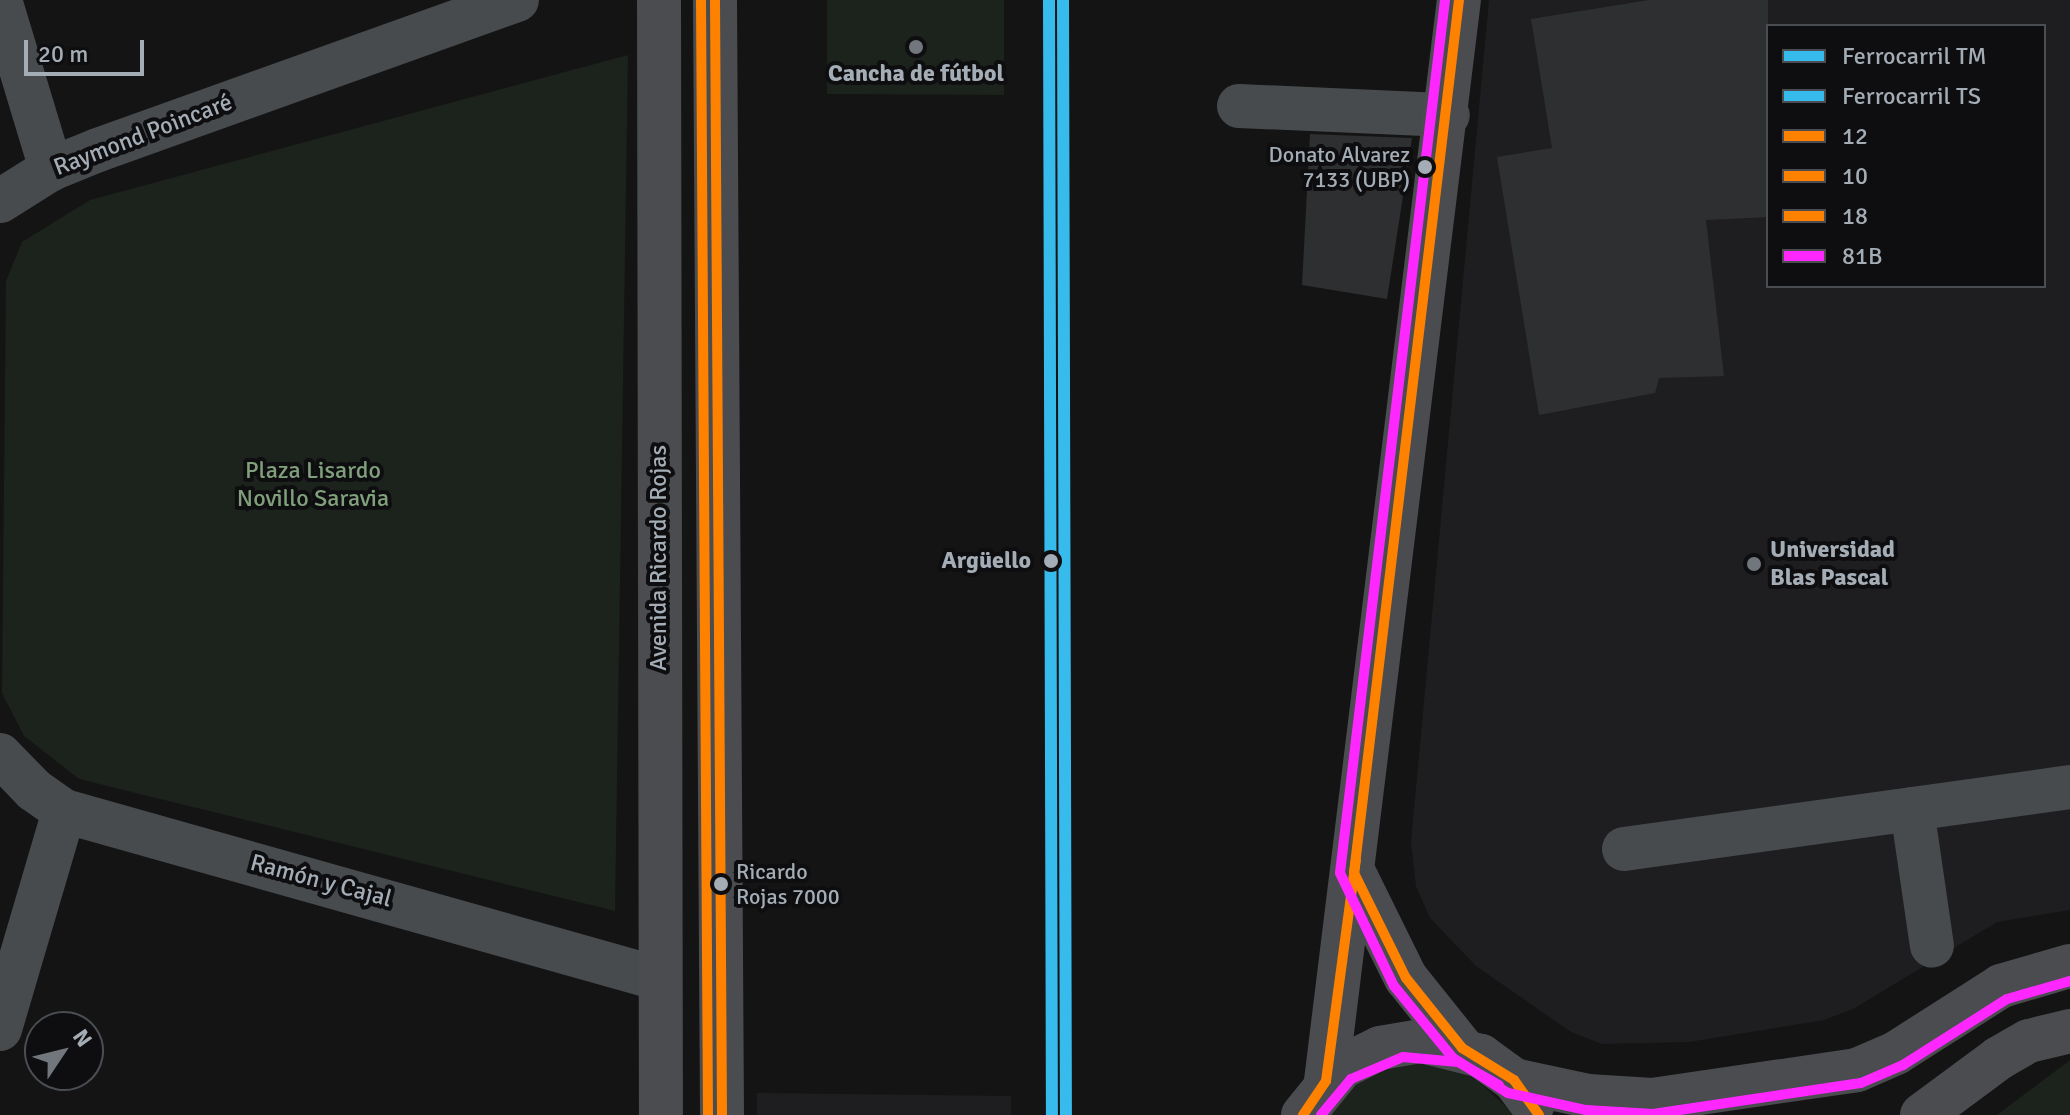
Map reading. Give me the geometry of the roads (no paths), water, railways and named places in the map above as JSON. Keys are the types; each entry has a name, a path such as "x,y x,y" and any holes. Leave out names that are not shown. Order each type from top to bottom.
{"main road":[{"name":"Avenida Ricardo Rojas","path":"659,0 661,1115"},
{"path":"715,0 722,1115"},
{"path":"1314,1098 1354,873 1448,115 1459,0"},
{"path":"1354,873 1406,978 1462,1048 1514,1080 1588,1096 1652,1100 1857,1070 1896,1053 2001,986 2070,966"},
{"path":"660,979 682,996 694,1018 697,1115"},
{"path":"1922,1115 1999,1058 2029,1041 2070,1031"},
{"path":"1314,1098 1360,1056 1390,1045 1421,1041 1462,1048"},
{"path":"1514,1080 1539,1115"}],"street":[{"path":"0,0 51,169"},
{"name":"Raymond Poincaré","path":"0,201 51,169 444,22 517,0"},
{"path":"1239,106 1448,115"},
{"name":"Ramón y Cajal","path":"0,755 34,790 64,811 660,979"},
{"path":"1624,849 2070,787"},
{"path":"1912,809 1932,946"},
{"path":"0,1029 64,811"}],"rail line":[{"name":"TS","path":"1049,0 1052,1115"},
{"name":"TM","path":"1063,0 1066,1115"}],"place":[{"name":"Cancha de fútbol","path":"916,47"},
{"name":"Donato Alvarez 7133 (UBP)","path":"1425,167"},
{"name":"Argüello","path":"1051,561"},
{"name":"Universidad Blas Pascal","path":"1754,564"},
{"name":"Ricardo Rojas 7000","path":"721,884"}],"park label":[{"name":"Plaza Lisardo Novillo Saravia","path":"313,485"}]}
